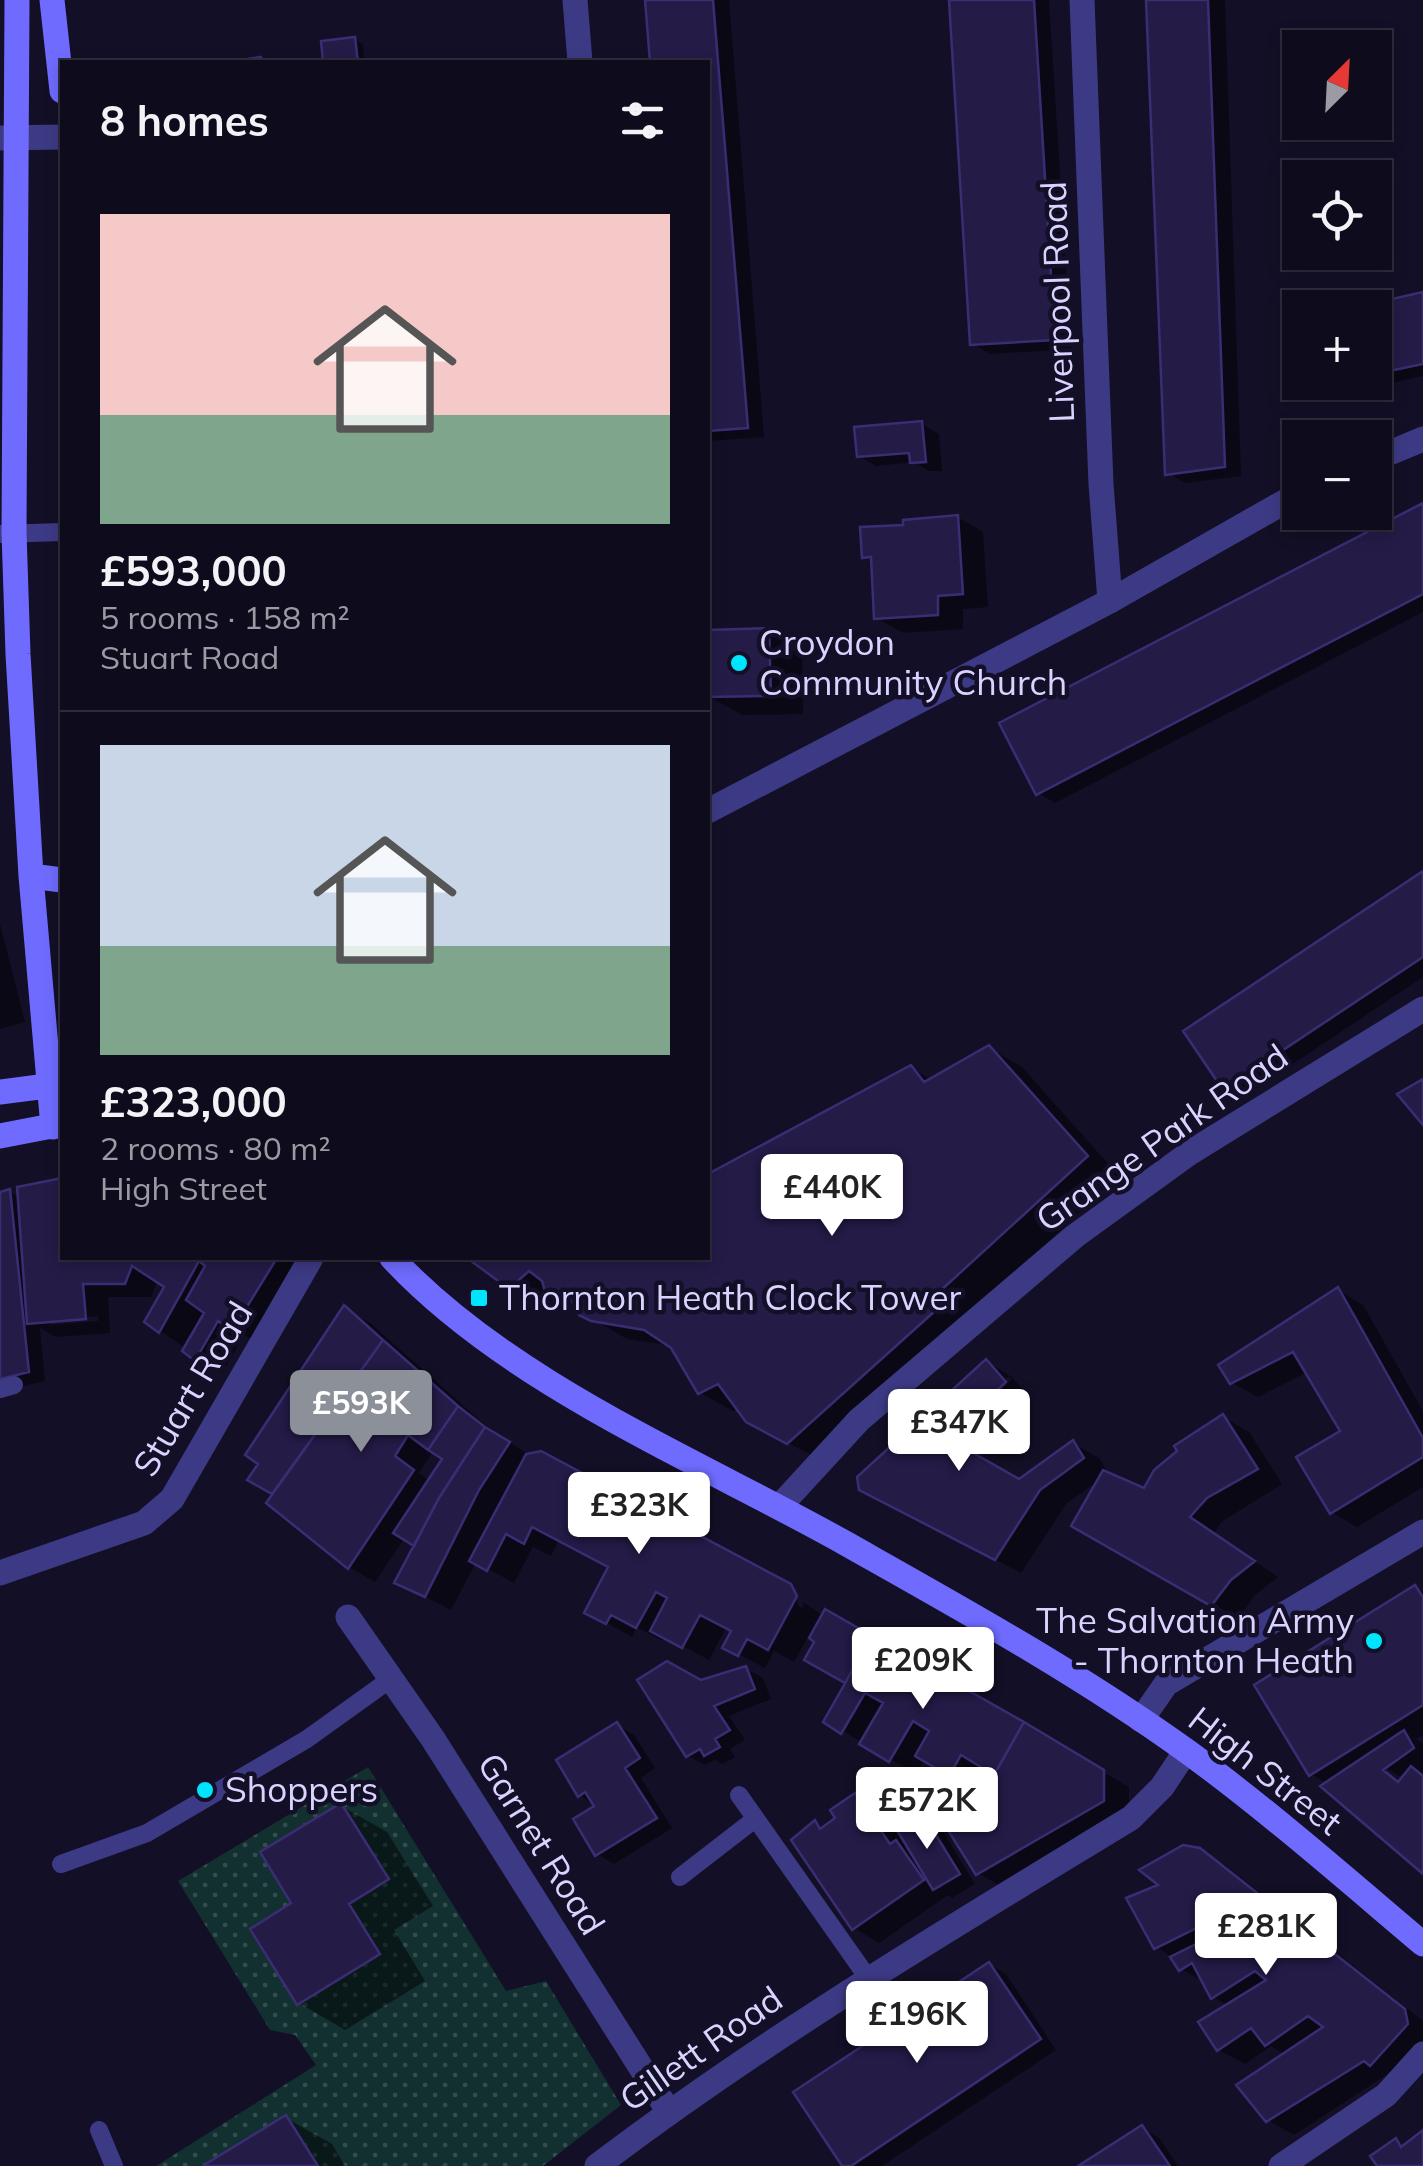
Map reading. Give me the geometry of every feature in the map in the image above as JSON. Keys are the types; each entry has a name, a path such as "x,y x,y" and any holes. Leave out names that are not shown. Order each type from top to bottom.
{"main road":[{"path":"0,1136 58,1125 57,1085 31,876 7,533 8,138 17,0"},
{"path":"52,0 60,73"},
{"path":"31,876 60,880"},
{"path":"0,1092 57,1085"},
{"name":"High Street","path":"394,1260 439,1303 558,1388 780,1507 1012,1639 1141,1720 1249,1798 1423,1944"}],"street":[{"path":"574,0 580,60"},
{"name":"Liverpool Road","path":"1082,0 1100,484 1110,601"},
{"path":"8,138 60,137"},
{"path":"1392,452 1423,439"},
{"path":"710,810 1110,601 1282,503"},
{"name":"Grange Park Road","path":"780,1507 860,1420 1075,1236 1191,1152 1423,1010"},
{"name":"Stuart Road","path":"0,1573 144,1523 172,1499 311,1260"},
{"path":"1141,1720 1166,1684 1423,1532"},
{"name":"Garnet Road","path":"348,1618 392,1678 669,2112"},
{"name":"Gillett Road","path":"598,2165 669,2112 868,1978 1130,1818 1162,1787 1186,1751"},
{"path":"1280,2166 1386,2095 1423,2054"}],"lane":[{"path":"7,533 60,532"},
{"path":"61,1864 147,1833 307,1739 392,1678"},
{"path":"739,1795 868,1978"},
{"path":"680,1877 755,1819"},
{"path":"99,2130 114,2166"}],"green space":[{"path":"368,1767 506,1991 546,1981 621,2105 543,2166 318,2166 285,2115 205,2166 156,2166 316,2065 295,2035 270,2030 178,1881","holes":["341,1803 388,1879 349,1904 380,1954 297,2005 250,1929 291,1903 260,1852"]}],"building":[{"path":"645,0 713,0 748,428 710,431 710,60 650,60"},
{"path":"949,0 1034,0 1055,340 970,345"},
{"path":"1146,0 1208,0 1225,467 1165,475"},
{"path":"355,37 358,60 323,60 321,41"},
{"path":"1423,292 1423,364 1392,370 1392,299"},
{"path":"922,421 926,462 910,463 909,453 857,457 854,427"},
{"path":"1423,503 1423,594 1036,795 999,723 1371,530 1392,530 1392,519"},
{"path":"958,515 963,594 938,596 938,615 874,619 871,557 862,558 860,527 903,525 903,520"},
{"name":"Croydon Community Church","path":"769,628 771,696 710,697 710,630"},
{"path":"1423,871 1423,957 1223,1090 1183,1031"},
{"path":"989,1045 1088,1156 927,1303 935,1311 787,1444 746,1422 718,1384 698,1394 671,1348 644,1330 591,1321 579,1315 567,1294 546,1295 542,1281 529,1271 509,1289 470,1260 710,1260 710,1173 911,1065 924,1082"},
{"path":"1423,1079 1423,1125 1397,1094"},
{"path":"60,1178 60,1260 276,1260 232,1331 218,1321 195,1361 182,1351 204,1313 186,1300 205,1266 199,1261 159,1333 144,1322 164,1287 132,1266 125,1284 83,1284 86,1319 27,1324 17,1187"},
{"path":"10,1189 29,1372 0,1379 0,1192"},
{"path":"1338,1287 1423,1438 1423,1457 1330,1514 1296,1457 1340,1431 1293,1352 1230,1384 1218,1365"},
{"path":"344,1305 383,1340 272,1494 247,1480 258,1464 245,1455"},
{"path":"383,1340 458,1406 428,1450 408,1435 395,1456 414,1470 348,1569 266,1503"},
{"path":"986,1359 1006,1382 947,1438 1019,1479 1073,1440 1084,1458 1040,1490 995,1560 859,1490 857,1477"},
{"path":"458,1406 485,1427 439,1498 414,1546 393,1533 442,1459 428,1450"},
{"path":"1223,1414 1258,1469 1207,1498 1190,1517 1255,1561 1231,1580 1211,1606 1071,1526 1103,1470 1144,1488 1154,1470 1177,1451 1174,1446"},
{"path":"485,1427 510,1442 479,1490 425,1597 394,1583 439,1498"},
{"path":"541,1451 791,1584 797,1596 768,1650 747,1639 738,1656 722,1648 731,1631 700,1615 682,1648 650,1631 667,1598 656,1592 636,1628 611,1615 606,1624 584,1613 608,1567 532,1527 524,1544 506,1534 487,1571 469,1561 526,1454"},
{"name":"The Salvation Army - Thornton Heath","path":"1415,1585 1423,1597 1423,1705 1309,1776 1254,1685"},
{"path":"825,1609 872,1636 845,1683 804,1660 814,1642 809,1638"},
{"path":"872,1636 1024,1722 994,1775 961,1755 949,1776 915,1756 929,1731 913,1721 889,1762 859,1744 883,1703 865,1693 841,1734 823,1722"},
{"path":"667,1661 701,1680 746,1666 755,1689 714,1706 730,1730 715,1739 720,1747 704,1756 700,1749 686,1757 637,1680"},
{"path":"617,1722 640,1758 625,1768 657,1818 595,1856 573,1819 594,1806 585,1792 578,1797 556,1760"},
{"path":"1024,1722 1104,1770 1104,1801 976,1875 939,1816 978,1791 982,1796"},
{"path":"1404,1730 1414,1748 1383,1770 1398,1782 1411,1766 1423,1776 1423,1874 1320,1786"},
{"path":"855,1793 890,1844 896,1840 924,1880 852,1930 791,1840 815,1820 820,1829 835,1818 830,1810"},
{"path":"341,1803 389,1879 349,1904 380,1954 297,2005 250,1929 291,1903 260,1852"},
{"path":"902,1817 909,1828 925,1817 960,1874 933,1890 892,1822"},
{"path":"1183,1845 1200,1848 1405,2009 1408,2024 1370,2066 1364,2061 1266,2122 1236,2085 1323,2027 1308,2016 1265,2046 1251,2028 1217,2051 1198,2022 1266,1980 1255,1971 1211,1999 1192,1963 1179,1971 1170,1957 1214,1935 1203,1925 1154,1949 1126,1898 1158,1885 1139,1870"},
{"path":"989,1962 1041,2039 851,2166 842,2166 793,2092"},
{"path":"286,2115 318,2166 204,2165"},
{"path":"1142,2125 1170,2166 1078,2166"},
{"path":"1423,2130 1423,2166 1377,2166 1370,2156 1396,2138 1401,2147"}],"place":[{"name":"Croydon Community Church","path":"739,663"},
{"name":"Thornton Heath Clock Tower","path":"479,1298"},
{"name":"The Salvation Army - Thornton Heath","path":"1374,1641"},
{"name":"Shoppers","path":"205,1790"}]}
